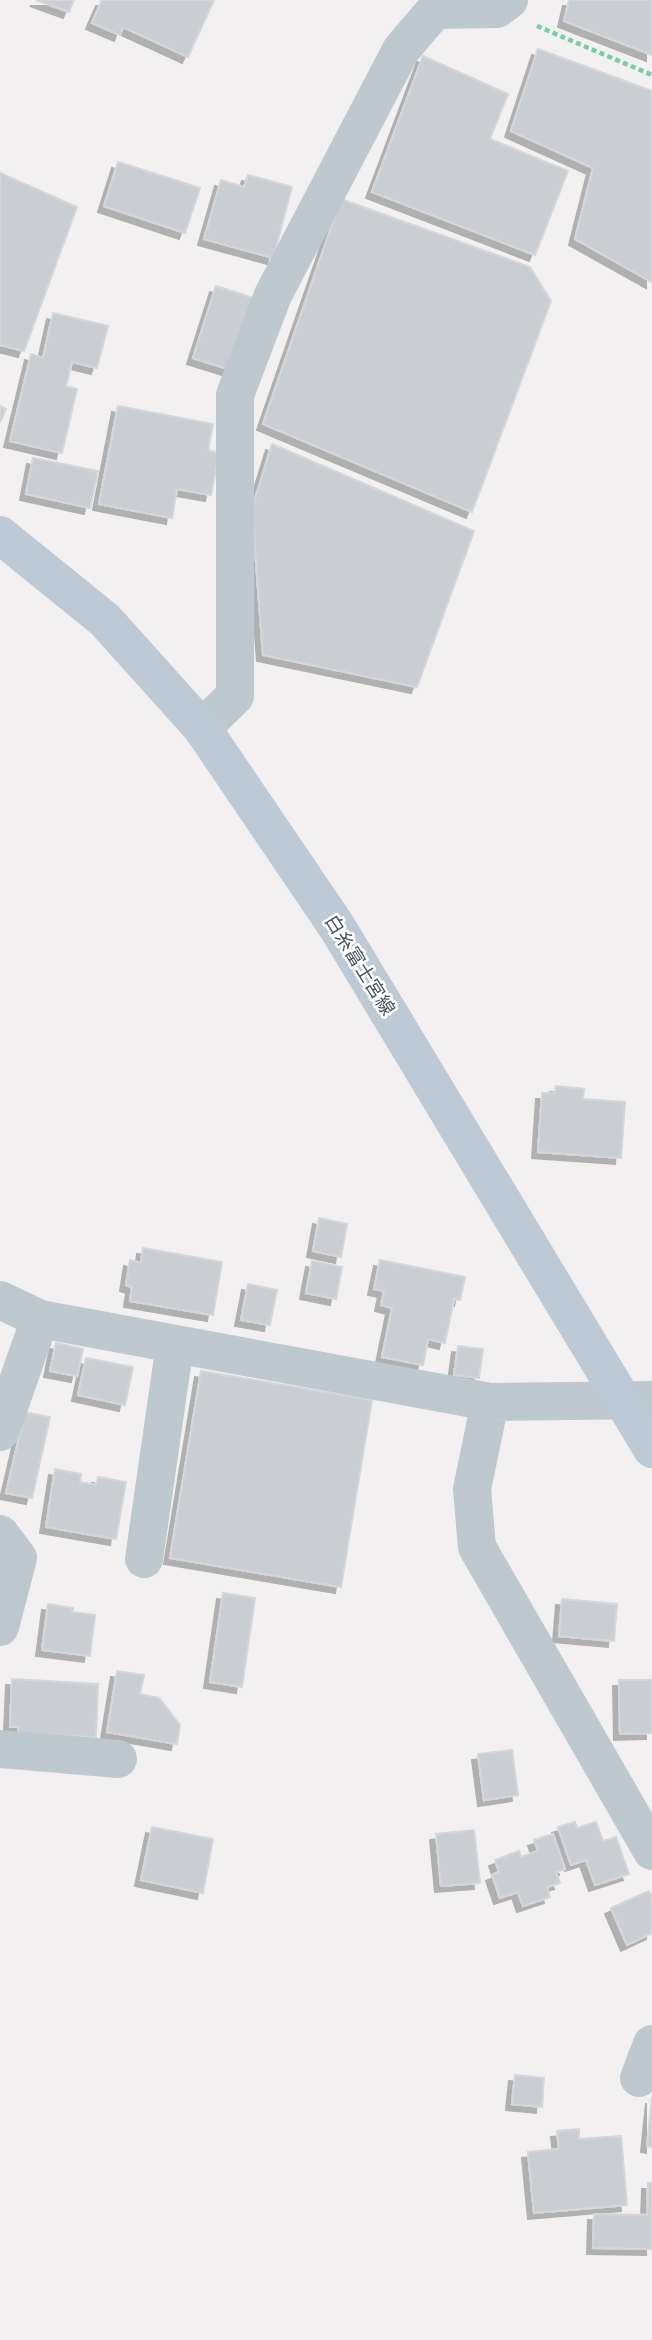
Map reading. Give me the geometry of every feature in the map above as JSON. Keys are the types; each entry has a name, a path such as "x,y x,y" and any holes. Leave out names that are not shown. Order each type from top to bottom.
{"main road":[{"name":"白糸富士宮線","path":"0,535 105,620 202,728 337,927 638,1400 652,1449"}],"street":[{"path":"202,728 235,696 236,395 273,295 427,5 503,5"},
{"path":"0,1300 40,1319 490,1402 638,1400"},
{"path":"0,1432 40,1319"},
{"path":"144,1559 175,1344"},
{"path":"490,1402 472,1489 477,1547 652,1851"},
{"path":"0,1534 18,1558 0,1627"},
{"path":"0,1749 118,1759"}],"path":[{"path":"503,5 652,75"}],"building":[{"path":"36,0 74,0 69,12"},
{"path":"102,0 214,0 188,57 123,27 120,35 92,23"},
{"path":"569,0 652,0 652,55 564,21"},
{"path":"538,49 652,91 652,282 575,239 593,168 511,131"},
{"path":"423,56 508,94 490,139 568,171 535,255 372,192"},
{"path":"118,162 200,188 185,233 104,206"},
{"path":"0,173 77,207 24,351 0,345"},
{"path":"248,175 292,187 273,258 204,239 221,180 244,187"},
{"path":"341,199 530,267 551,301 472,512 263,424"},
{"path":"216,286 253,298 231,370 193,358"},
{"path":"53,313 108,326 97,368 72,362 66,386 77,389 62,453 10,441 31,354 43,358"},
{"path":"0,406 6,409 0,422"},
{"path":"118,406 213,424 208,450 219,453 211,495 177,489 172,518 99,504"},
{"path":"272,444 474,531 417,687 263,655 252,509"},
{"path":"33,458 98,471 90,508 26,494"},
{"path":"556,1086 584,1089 583,1099 625,1102 621,1158 538,1152 542,1093 555,1093"},
{"path":"319,1218 347,1224 341,1257 313,1251"},
{"path":"143,1248 222,1262 213,1315 130,1301 132,1287 126,1285 130,1260 141,1263"},
{"path":"380,1260 465,1277 460,1300 454,1299 445,1343 428,1339 423,1365 382,1357 392,1308 381,1305 384,1291 374,1289"},
{"path":"312,1261 342,1267 336,1299 306,1293"},
{"path":"248,1284 277,1290 270,1325 241,1320"},
{"path":"56,1343 83,1349 77,1376 50,1371"},
{"path":"458,1346 483,1349 479,1378 454,1375"},
{"path":"86,1358 133,1367 125,1405 78,1395"},
{"path":"201,1371 372,1400 341,1587 170,1558"},
{"path":"25,1412 50,1417 32,1498 6,1493"},
{"path":"55,1469 81,1474 80,1482 96,1485 98,1477 126,1482 116,1539 46,1527"},
{"path":"223,1593 255,1598 242,1687 210,1682"},
{"path":"562,1599 617,1604 614,1641 559,1636"},
{"path":"48,1604 73,1608 72,1612 95,1615 90,1656 42,1650"},
{"path":"117,1671 144,1675 140,1694 159,1698 180,1725 177,1744 107,1732"},
{"path":"12,1679 98,1684 96,1737 18,1734 18,1727 10,1727"},
{"path":"619,1680 652,1680 652,1733 620,1734"},
{"path":"512,1750 518,1795 484,1800 478,1754"},
{"path":"575,1822 577,1828 596,1822 603,1841 616,1837 629,1874 595,1885 586,1860 571,1865 558,1827"},
{"path":"152,1827 213,1839 203,1893 141,1880"},
{"path":"474,1830 480,1883 441,1886 436,1834"},
{"path":"553,1834 565,1869 556,1872 560,1883 547,1887 550,1897 523,1906 518,1892 500,1898 492,1875 499,1872 495,1860 519,1851 521,1857 538,1851 534,1840"},
{"path":"649,1891 652,1897 652,1933 627,1945 611,1908"},
{"path":"515,2075 544,2078 542,2107 512,2104"},
{"path":"652,2097 652,2147 647,2146"},
{"path":"579,2129 579,2139 621,2136 627,2205 534,2213 528,2152 559,2149 557,2131"},
{"path":"648,2183 652,2183 652,2249 593,2248 594,2214 647,2215"}]}
